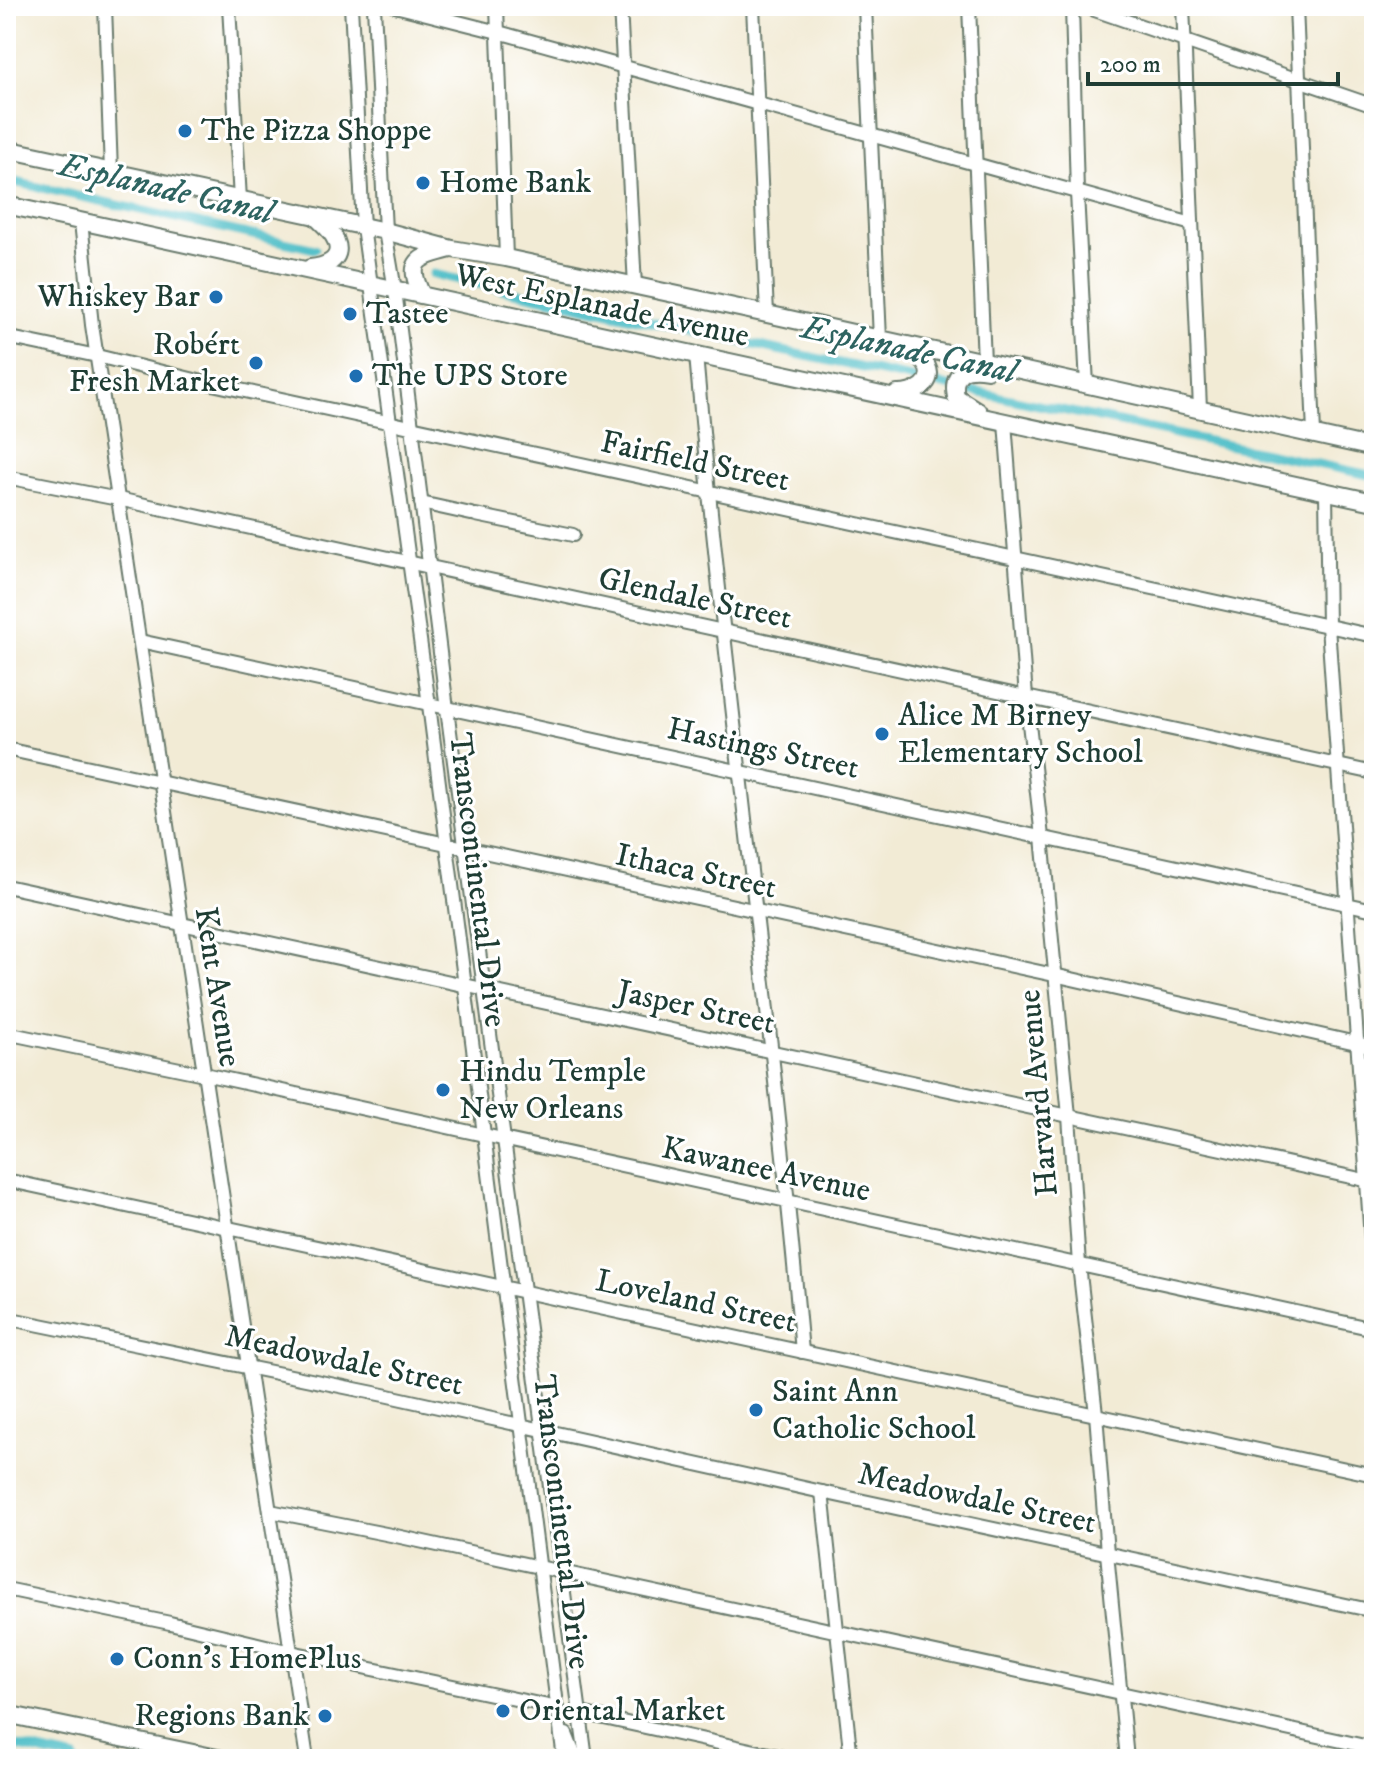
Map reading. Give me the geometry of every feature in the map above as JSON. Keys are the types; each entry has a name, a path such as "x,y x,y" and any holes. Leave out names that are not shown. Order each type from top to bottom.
{"main road":[{"name":"West Esplanade Avenue","path":"6,149 385,231 452,249 767,314 1374,448"},
{"name":"West Esplanade Avenue","path":"6,205 1374,502"},
{"path":"300,269 325,267 335,259 336,241 315,216"},
{"path":"422,295 414,268 430,255 452,249"},
{"path":"867,392 908,394 924,385 928,371 925,363 914,353 887,341"},
{"path":"998,420 956,397 954,386 959,374 975,368 1038,380 1059,379"},
{"path":"6,1714 222,1759"},
{"path":"171,1748 188,1759"}],"street":[{"path":"105,6 111,172"},
{"path":"229,6 240,200"},
{"name":"Transcontinental Drive","path":"351,6 363,227 429,705 564,1759"},
{"name":"Transcontinental Drive","path":"374,6 385,231 586,1759"},
{"path":"395,6 1192,224"},
{"path":"497,6 506,258"},
{"path":"620,6 635,286"},
{"path":"753,6 767,314"},
{"path":"865,6 871,136 887,341"},
{"path":"969,6 984,362"},
{"path":"1072,6 1087,385"},
{"path":"1083,6 1374,106"},
{"path":"1183,6 1200,409"},
{"path":"1296,6 1314,434"},
{"name":"Kent Avenue","path":"81,222 91,322 307,1759"},
{"name":"Fairfield Street","path":"6,337 1374,636"},
{"path":"696,355 723,632 789,1202 802,1352"},
{"path":"383,371 395,392 407,393"},
{"name":"Harvard Avenue","path":"998,420 1069,1116 1079,1265 1096,1414 1127,1759"},
{"name":"Glendale Street","path":"6,477 1374,773"},
{"path":"1326,492 1328,626 1336,764 1371,1182 1374,1282"},
{"path":"421,503 573,535"},
{"name":"Hastings Street","path":"140,641 1374,910"},
{"name":"Ithaca Street","path":"6,749 1374,1047"},
{"name":"Jasper Street","path":"6,886 1371,1182"},
{"name":"Kawanee Avenue","path":"6,1033 1374,1329"},
{"name":"Loveland Street","path":"6,1180 1374,1475"},
{"name":"Meadowdale Street","path":"6,1318 384,1395 1374,1611"},
{"path":"822,1492 851,1759"},
{"path":"270,1511 1374,1748"},
{"path":"6,1589 558,1708"},
{"path":"581,1713 792,1759"},
{"path":"561,1723 576,1759"}],"waterway":[{"name":"Esplanade Canal","path":"6,180 315,249"},
{"name":"Esplanade Canal","path":"433,274 1374,476"},
{"path":"6,1744 75,1759"}],"place":[{"name":"The Pizza Shoppe","path":"185,131"},
{"name":"Home Bank","path":"423,183"},
{"name":"Whiskey Bar","path":"216,297"},
{"name":"Tastee","path":"350,314"},
{"name":"Robért Fresh Market","path":"256,363"},
{"name":"The UPS Store","path":"356,376"},
{"name":"Alice M Birney Elementary School","path":"882,734"},
{"name":"Hindu Temple New Orleans","path":"443,1090"},
{"name":"Saint Ann Catholic School","path":"756,1410"},
{"name":"Conn's HomePlus","path":"117,1659"},
{"name":"Oriental Market","path":"503,1711"},
{"name":"Regions Bank","path":"325,1716"}]}
